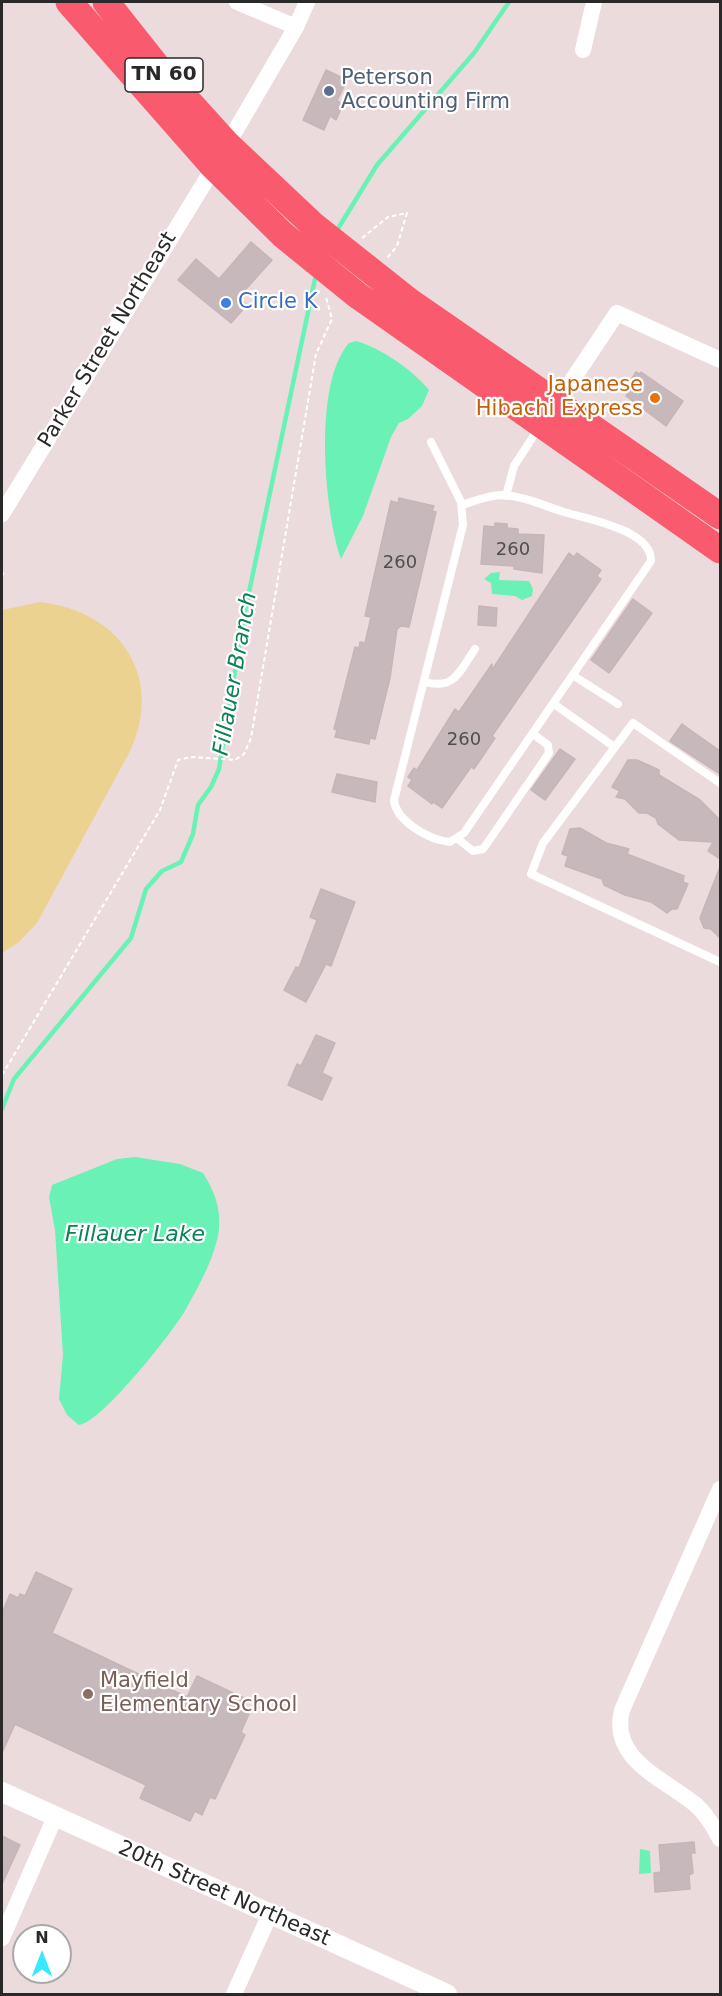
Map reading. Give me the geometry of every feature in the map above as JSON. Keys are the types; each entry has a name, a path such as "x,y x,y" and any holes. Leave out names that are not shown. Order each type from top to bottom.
{"highway":[{"name":"TN 60","path":"69,2 220,155 373,272 720,550"},
{"name":"TN 60","path":"106,2 283,235 357,295 720,516"}],"street":[{"path":"237,2 296,27"},
{"name":"Parker Street Northeast","path":"2,514 220,155 296,27 307,2"},
{"path":"584,50 594,2"},
{"path":"549,413 617,313 720,360"},
{"path":"720,1489 622,1710 619,1725 624,1748 658,1778 696,1806 720,1839"},
{"name":"20th Street Northeast","path":"2,1792 447,1995"},
{"path":"2,1938 55,1817"},
{"path":"234,1995 270,1914"}],"lane":[{"path":"506,496 514,466 549,413"},
{"path":"431,442 462,505 463,525 395,790 395,807 404,819 436,838 450,842 458,839 574,676 651,561 649,550 640,541 614,526 506,496 492,496 462,505"},
{"path":"424,682 440,686 452,681 475,649"},
{"path":"574,676 618,704"},
{"path":"554,704 614,746"},
{"path":"720,783 633,723 543,843 531,874 720,962"},
{"path":"458,839 473,851 483,849 549,753 548,745 533,734"}],"path":[{"path":"358,243 388,217 407,213 397,246 373,272"},
{"path":"2,1075 160,810 178,760 191,757 235,760 244,754 251,738 316,354 332,319 325,294"},
{"path":"2,571 4,576 2,578"}],"shaded area":[{"path":"40,602 69,608 94,619 114,635 129,654 138,676 142,701 138,727 128,755 37,923 19,942 2,953 2,610"}],"water":[{"path":"356,341 396,361 429,390 422,406 408,419 399,423 391,437 363,516 341,559 330,510 325,448 326,416 330,387 338,362 349,343"},
{"path":"500,572 499,580 529,581 533,589 532,596 522,600 515,596 492,594 491,583 484,579 491,573"},
{"name":"Fillauer Lake","path":"135,1157 180,1164 203,1173 218,1207 217,1239 211,1260 179,1320 119,1393 103,1409 79,1425 67,1415 59,1399 63,1355 55,1230 49,1197 52,1185 117,1159"},
{"path":"640,1849 650,1851 651,1873 639,1874"}],"building":[{"name":"Peterson Accounting Firm","path":"326,70 347,80 337,101 343,104 336,120 330,116 324,130 303,120"},
{"name":"Circle K","path":"251,242 272,260 238,298 247,305 231,323 178,280 196,259 219,279"},
{"name":"Japanese Hibachi Express","path":"636,372 640,374 641,372 683,401 666,426 626,396 633,386 629,383"},
{"path":"399,498 434,506 432,511 436,512 409,627 401,626 397,629 390,678 375,739 370,738 369,744 335,737 337,730 334,729 355,647 359,648 360,642 365,643 371,617 365,616 391,501 398,503"},
{"path":"495,523 507,524 507,528 518,529 518,534 544,535 542,573 514,569 514,566 481,564 484,526 495,527"},
{"path":"569,553 574,557 577,553 601,570 597,576 601,579 492,736 495,738 474,769 471,767 442,808 433,802 432,804 408,786 412,780 408,777 414,768 417,770 455,709 459,712 492,664 492,670"},
{"path":"633,599 652,613 609,673 591,660"},
{"path":"479,606 497,608 496,626 478,625"},
{"path":"682,724 720,751 720,774 670,741"},
{"path":"560,749 575,759 545,800 531,790"},
{"path":"628,760 637,760 659,770 659,775 700,800 720,820 720,859 708,851 713,842 679,840 658,824 656,818 647,813 639,813 625,799 616,797 620,791 612,787"},
{"path":"337,774 377,782 375,802 332,792"},
{"path":"580,828 606,843 629,849 627,854 684,876 683,882 688,884 677,909 672,909 667,913 651,902 625,895 604,885 602,879 565,866 568,856 562,854 570,829"},
{"path":"720,867 720,938 711,929 704,928 700,918"},
{"path":"321,889 355,902 331,966 326,964 306,1002 284,990 296,967 299,968 317,920 310,917"},
{"path":"316,1035 335,1043 322,1073 332,1078 322,1100 288,1085 297,1064 301,1066"},
{"path":"36,1572 72,1589 52,1633 187,1697 197,1676 248,1700 243,1711 249,1714 241,1732 245,1735 215,1799 210,1797 202,1815 195,1811 190,1821 140,1798 146,1785 15,1724 2,1753 2,1613 10,1594 18,1598 20,1594 25,1596"},
{"path":"2,1836 20,1845 2,1884"},
{"path":"694,1842 695,1853 691,1853 693,1873 689,1875 690,1889 655,1892 654,1873 661,1872 659,1845"}],"waterway":[{"name":"Fillauer Branch","path":"339,227 377,165 474,53 509,2"},
{"name":"Fillauer Branch","path":"2,1109 14,1079 131,938 146,889 162,871 181,862 193,834 198,805 211,787 219,769 244,616 315,279"}],"place":[{"name":"Peterson Accounting Firm","path":"329,91"},
{"name":"Circle K","path":"226,303"},
{"name":"Japanese Hibachi Express","path":"655,398"},
{"name":"Mayfield Elementary School","path":"88,1694"}]}
